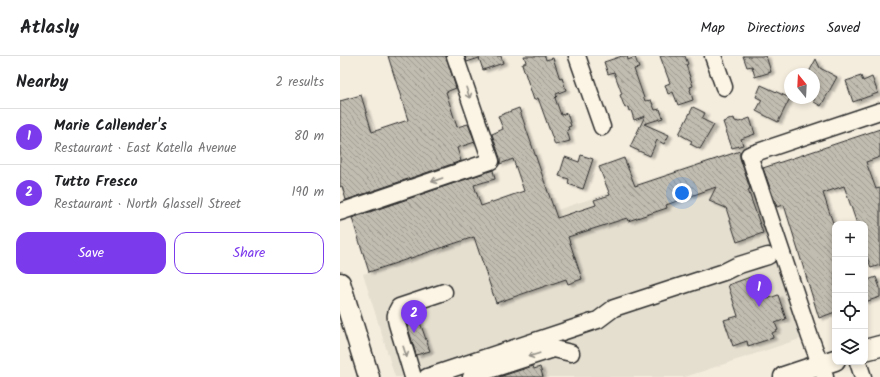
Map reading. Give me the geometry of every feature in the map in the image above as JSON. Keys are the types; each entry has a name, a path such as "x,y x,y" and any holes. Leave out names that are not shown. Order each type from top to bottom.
{"main road":[{"path":"340,284 369,377"},
{"path":"868,349 880,346"},
{"path":"784,377 827,367"}],"street":[{"path":"340,212 491,161 455,56"},
{"path":"577,56 602,127"},
{"path":"714,56 724,87"},
{"path":"827,367 810,337 749,155 880,111"},
{"path":"427,377 598,320 614,308 768,256"},
{"path":"413,377 396,324 396,310 399,307 444,292"},
{"path":"471,377 554,349 571,353"},
{"path":"859,365 863,377"}],"shaded area":[{"path":"742,149 800,339 685,377 395,377 363,274"}],"building":[{"path":"388,56 446,56 456,88 446,92 457,127 468,124 475,142 457,148 461,161 346,200 342,186 340,187 340,101 361,95 372,132 408,120"},
{"path":"465,56 501,56 503,63 483,70 479,58 467,62"},
{"path":"524,56 545,56 546,60 553,58 560,79 562,78 566,90 556,94 557,96 555,98 561,115 567,113 571,126 568,127 569,130 567,130 570,141 555,145 538,98 534,100 522,64 526,62"},
{"path":"622,56 627,56 628,60 635,57 639,68 634,69 645,101 651,100 655,110 660,109 663,118 644,124 669,135 664,144 657,140 650,156 630,147 645,116 634,120 631,110 629,111 628,107 625,108 620,95 622,94 614,72 608,74 604,62"},
{"path":"660,56 685,56 688,64 686,65 693,86 690,87 690,90 693,100 678,105 673,92 668,94 665,85 670,83"},
{"path":"743,56 766,56 771,72 755,77 752,66 747,67"},
{"path":"816,59 820,68 811,68"},
{"path":"820,68 837,77 821,106 818,104 820,104"},
{"path":"861,76 863,81 872,77 878,93 853,102 846,81"},
{"path":"761,85 784,95 784,104 787,104 778,122 756,111 762,100 756,97"},
{"path":"693,107 705,113 702,119 714,125 700,149 690,144 692,141 679,134"},
{"path":"519,108 557,218 596,205 594,200 610,195 599,167 624,158 635,186 740,151 740,158 750,189 748,190 763,233 737,242 726,208 709,201 716,187 666,205 667,208 628,221 627,218 568,237 582,279 568,284 566,279 496,303 474,237 369,272 352,218 493,170 495,179 474,185 481,206 524,191 513,159 500,164 500,158 492,134 503,129 498,116"},
{"path":"734,118 735,121 739,122 750,118 755,134 741,139 743,145 732,148 723,122"},
{"path":"880,129 880,157 866,162 876,189 880,188 880,265 871,268 868,259 868,221 856,221 844,186 823,193 832,221 832,313 819,318 784,205 777,207 763,168"},
{"path":"581,155 593,159 583,189 568,184 569,179 559,176 565,157 579,162"},
{"path":"753,276 759,295 766,293 767,299 778,295 786,319 775,323 778,330 772,333 773,338 748,346 747,341 733,346 724,320 738,316 728,285"},
{"path":"876,277 880,288 880,297 868,301 868,293 868,280"},
{"path":"416,311 430,351 416,355 405,317 406,315"},
{"path":"533,366 534,369 540,367 543,377 499,377"}],"place":[{"name":"Marie Callender's","path":"759,307"},
{"name":"Tutto Fresco","path":"414,333"}]}
